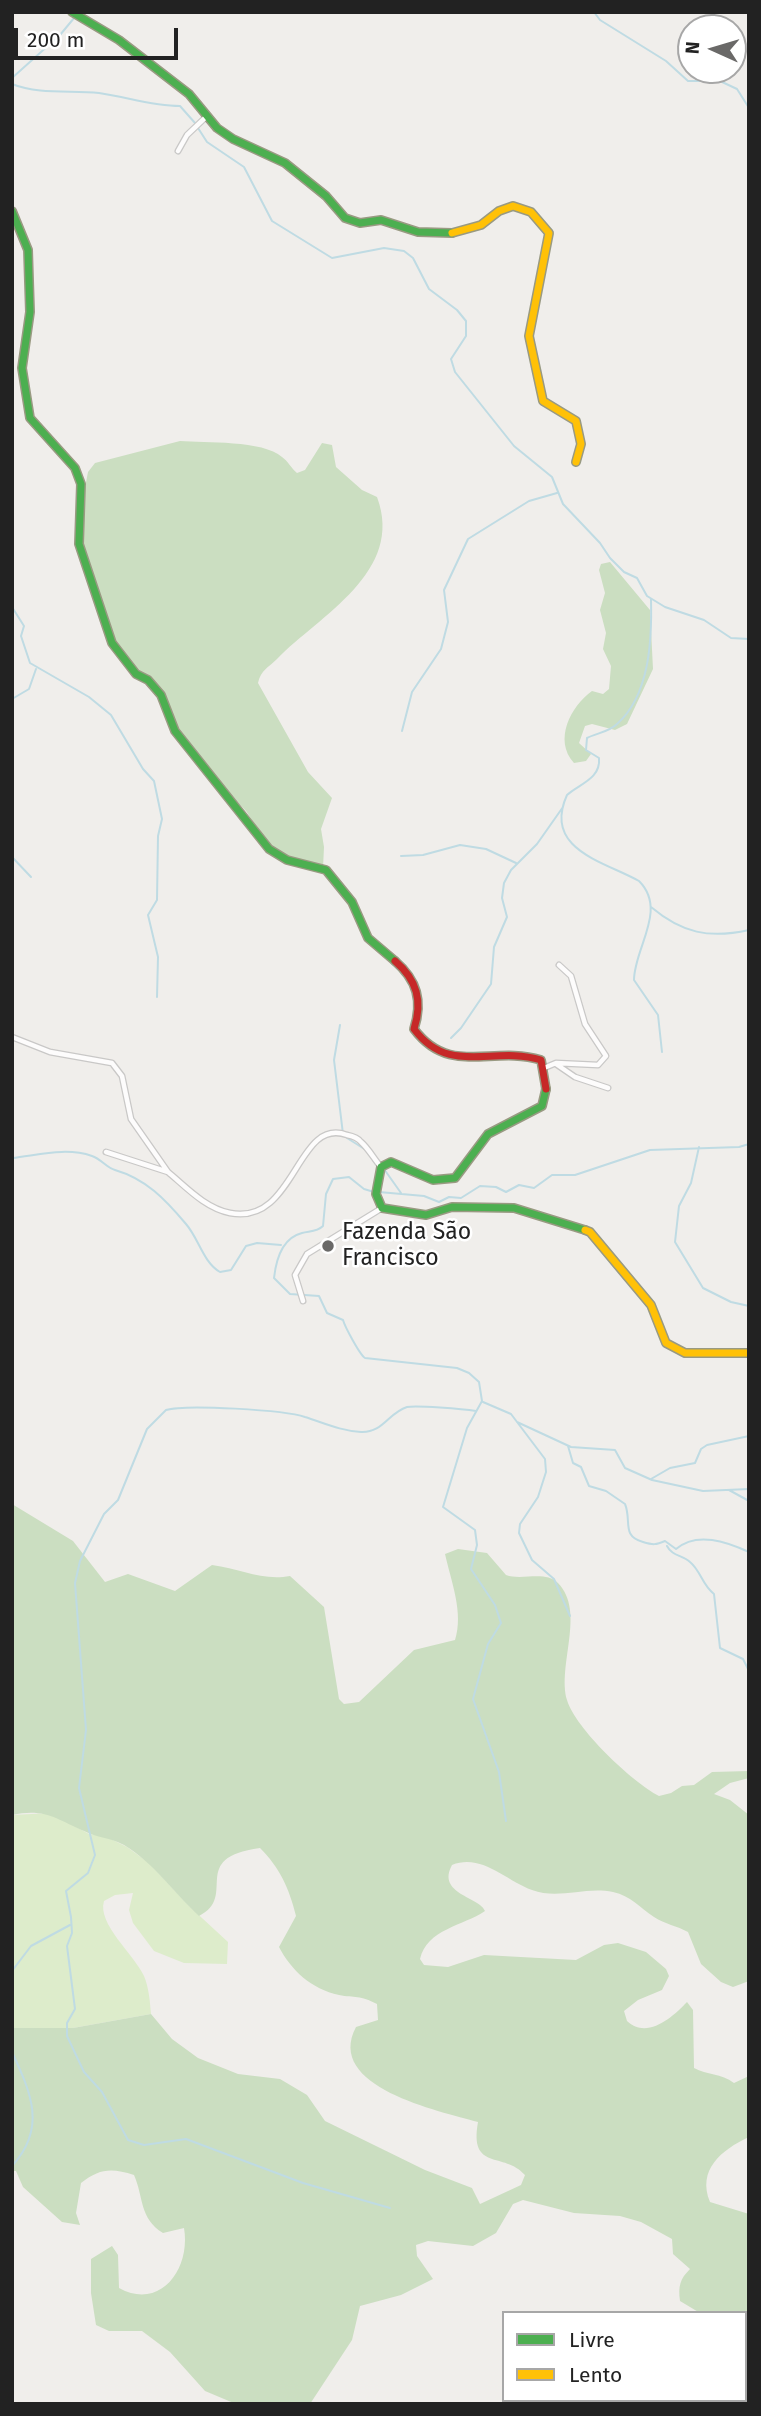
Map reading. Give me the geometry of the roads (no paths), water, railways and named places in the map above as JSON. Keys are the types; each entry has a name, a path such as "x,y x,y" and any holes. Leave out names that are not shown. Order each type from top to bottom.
{"street":[{"path":"76,14 119,40 189,94 201,121 285,163 326,196 345,218 360,223 381,220 418,232 450,234 481,225 499,211 513,206 531,212 549,233 529,336 531,354 543,401 576,421 581,444 576,463"},
{"path":"178,151 187,135 201,121"},
{"path":"12,211 29,250 30,312 22,368 30,418 75,468 81,484 79,544 112,643 136,674 148,680 161,695 175,731 200,760 223,795 269,849 287,860 326,870 352,902 368,938 402,967 417,987 420,1011 414,1029 422,1045 441,1056 488,1058 526,1053 541,1060 547,1077 544,1103 533,1116 506,1124 487,1135 455,1178 433,1180 391,1162 381,1167"},
{"path":"544,1068 556,1063 598,1065 606,1056 585,1024 571,976 559,965"},
{"path":"12,1037 50,1052 112,1063 122,1076 131,1119 168,1172 205,1203 230,1213 256,1213 293,1179 298,1162 319,1137 334,1132 360,1140 381,1167 376,1191 382,1208"},
{"path":"556,1063 575,1077 608,1088"},
{"path":"106,1152 168,1172"},
{"path":"303,1301 295,1275 307,1254 382,1208 426,1215 452,1207 514,1208 590,1232 651,1305 666,1343 685,1353 749,1353"}],"waterway":[{"path":"12,78 60,35 79,12"},
{"path":"594,12 600,20 666,61 688,81 720,81 737,89 749,108"},
{"path":"12,84 33,90 99,93 180,106 195,123"},
{"path":"198,128 207,142 244,167 272,221 332,258 384,248 404,251 413,258 429,289 457,310 466,321 466,336 451,359 455,372 514,446 552,477 563,504 600,543 610,558 624,572 637,578 647,596 665,607 704,620 731,638 749,639"},
{"path":"402,731 412,692 441,649 448,622 444,590 468,539 529,501 557,493"},
{"path":"651,599 651,631 643,682 628,712 614,727 587,738 586,750 599,758 599,765 593,776 567,795 562,814 563,829 581,852 639,881 647,892 650,917 634,980 658,1015 662,1052"},
{"path":"12,607 24,626 21,636 30,663 89,697 111,715 143,769 154,781 162,819 158,836 157,900 148,915 158,957 157,997"},
{"path":"12,699 29,689 36,669"},
{"path":"451,1038 491,984 494,947 507,917 502,898 504,883 511,870 537,844 563,807"},
{"path":"401,856 423,855 460,845 486,849 516,863"},
{"path":"12,857 31,877"},
{"path":"651,907 674,923 697,932 721,934 749,930"},
{"path":"340,1025 334,1060 343,1134"},
{"path":"347,1138 366,1150"},
{"path":"379,1192 424,1196 439,1202 449,1197 461,1198 480,1186 496,1187 506,1192 519,1185 534,1188 552,1175 575,1175 650,1150 739,1147 749,1144"},
{"path":"699,1147 691,1183 679,1206 675,1242 703,1288 731,1302 749,1306"},
{"path":"12,1158 52,1152 82,1153 136,1179 154,1191 178,1215 209,1262 220,1272 231,1270 246,1246 257,1243 281,1245"},
{"path":"384,1169 401,1193"},
{"path":"374,1192 364,1189 349,1177 333,1179 326,1194 323,1226 289,1240 278,1257 274,1278 290,1294 319,1296 327,1313 343,1320 365,1358 457,1368 469,1373 479,1382 482,1401 467,1428 443,1507 475,1530 477,1545 471,1569 495,1605 501,1623 488,1644 473,1699 499,1772 506,1821"},
{"path":"483,1402 511,1414 545,1459 546,1472 538,1497 520,1524 519,1533 532,1560 554,1579 570,1616"},
{"path":"390,2208 303,2183 186,2139 144,2145 128,2140 102,2092 84,2072 67,2036 67,2023 75,2009 67,1946 72,1933 66,1891 88,1873 95,1855 79,1788 86,1730 75,1583 80,1561 104,1514 118,1500 147,1429 166,1410 213,1408 278,1412 361,1432 375,1429 407,1407 476,1411"},
{"path":"517,1422 571,1447 615,1450 625,1468 652,1480 703,1491 749,1489"},
{"path":"651,1479 670,1468 695,1463 701,1449 707,1445 749,1436"},
{"path":"568,1446 573,1463 581,1467 589,1486 606,1491 625,1504 629,1532 636,1539 652,1544 665,1541 676,1549 693,1540 712,1540 749,1552"},
{"path":"729,1490 749,1501"},
{"path":"667,1546 694,1566 714,1594 720,1648 743,1659 749,1671"},
{"path":"12,1971 31,1946 70,1925"},
{"path":"12,2052 30,2096 32,2110 29,2138 23,2152 12,2166"}],"place":[{"name":"Fazenda São Francisco","path":"328,1246"}]}
